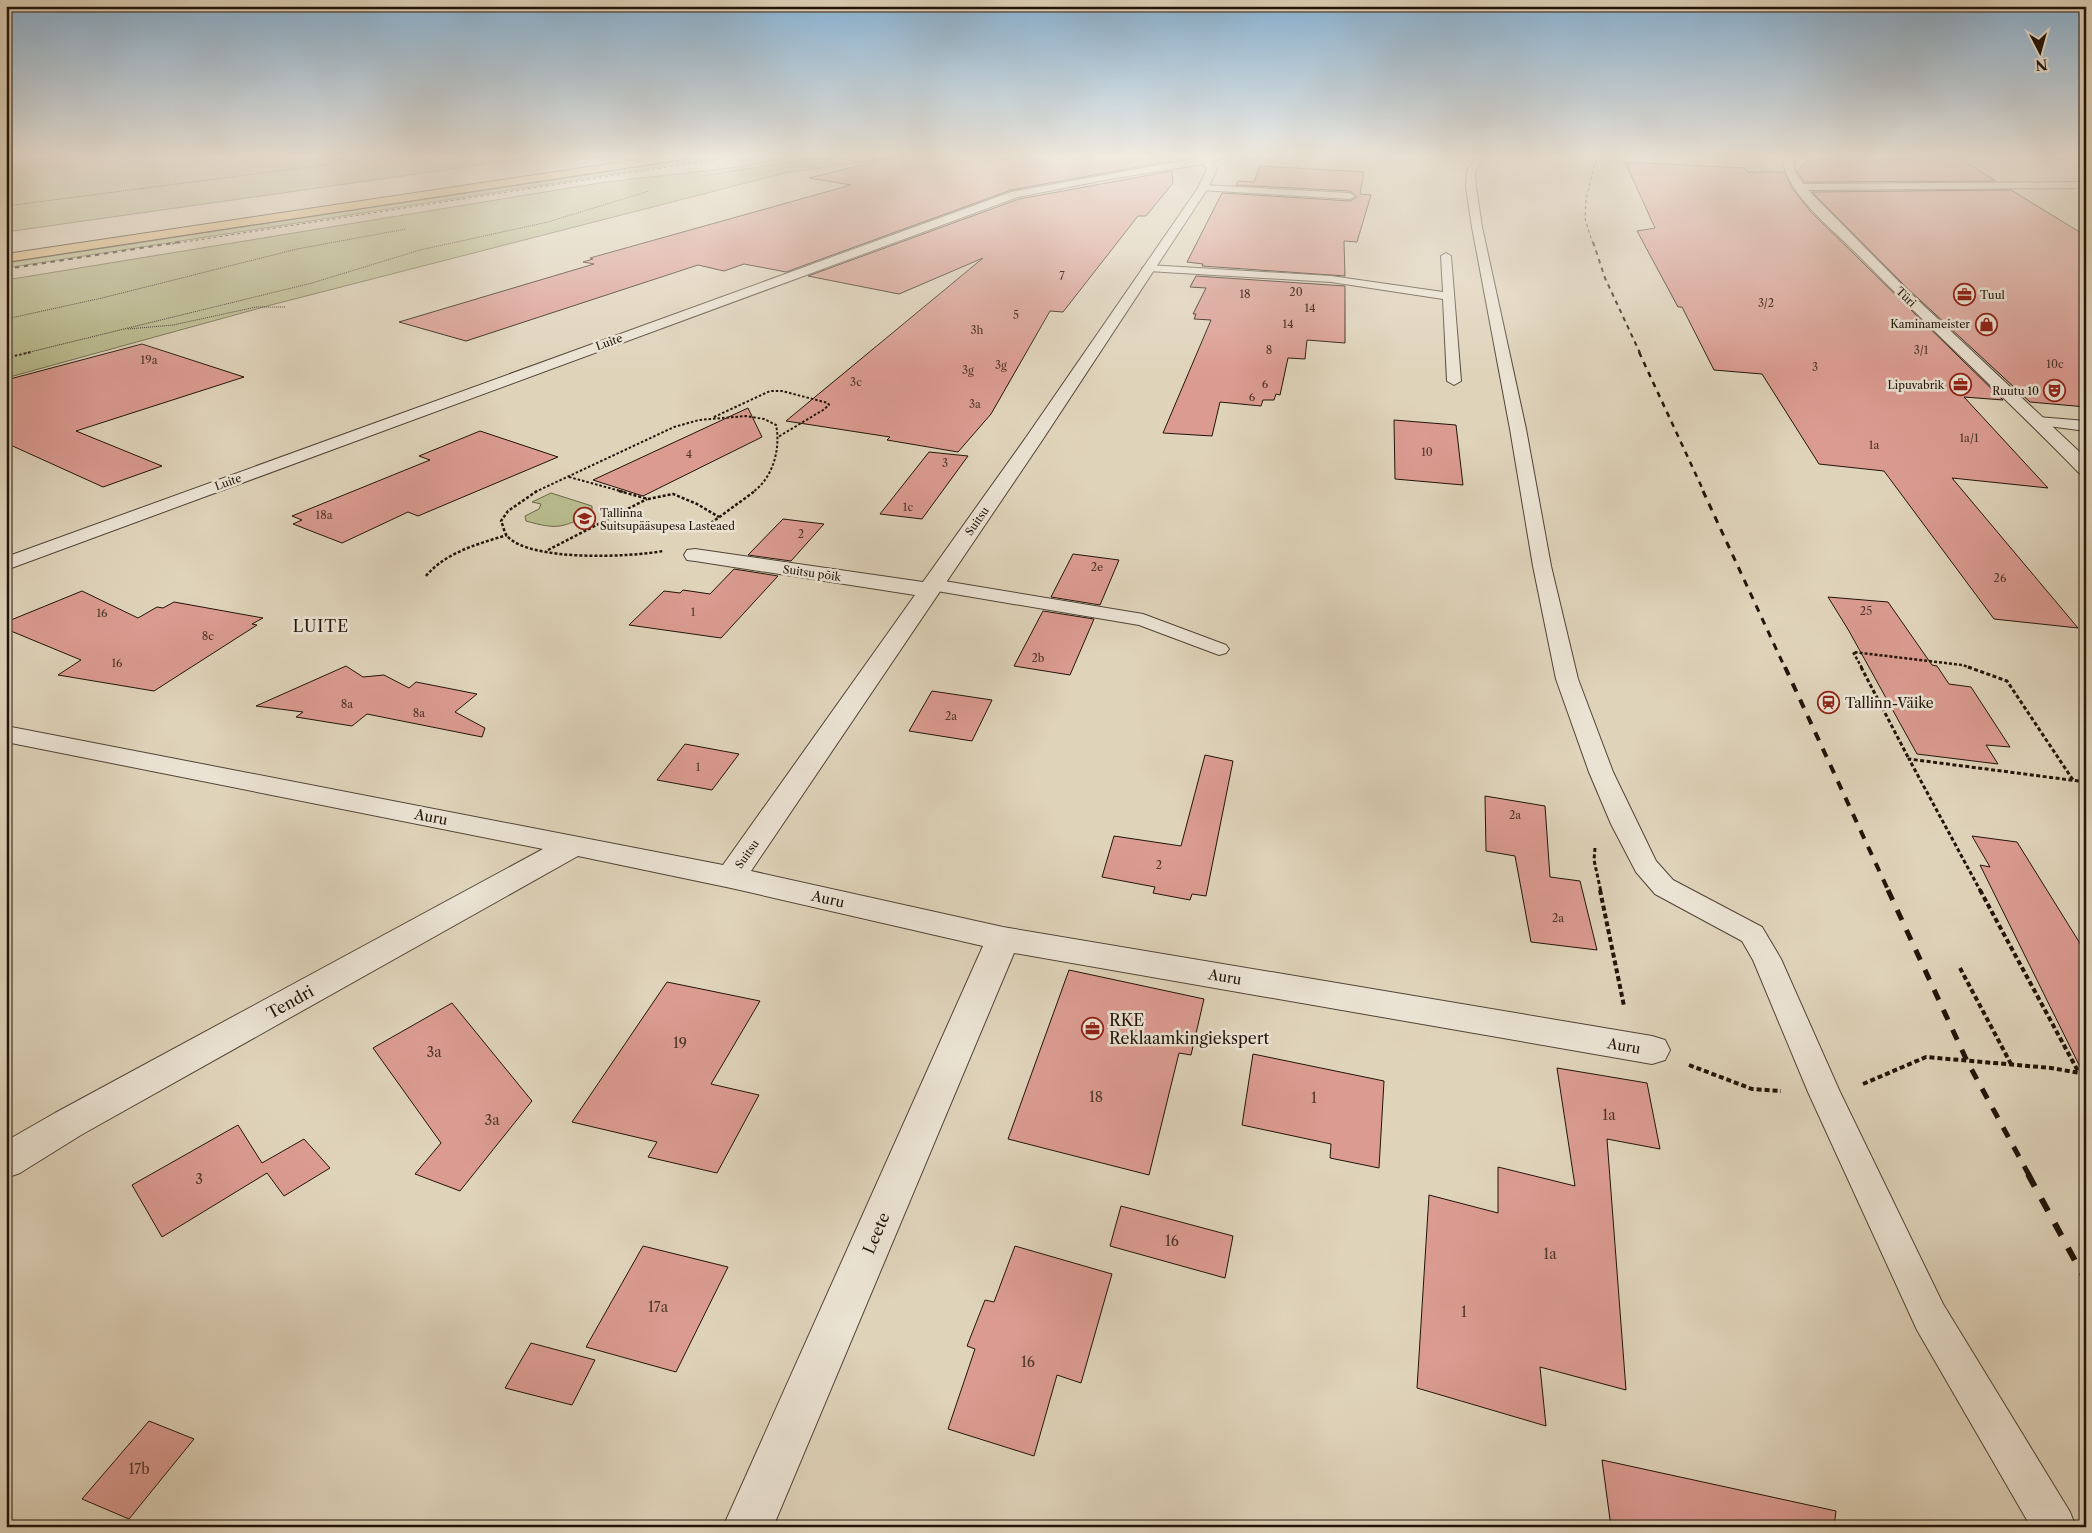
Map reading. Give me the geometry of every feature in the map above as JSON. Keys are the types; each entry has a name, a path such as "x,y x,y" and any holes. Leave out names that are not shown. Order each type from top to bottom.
{"highway":[{"path":"6,251 165,228"},
{"path":"6,258 209,228"}],"street":[{"name":"Luite","path":"6,564 924,228"},
{"name":"Suitsu","path":"731,877 1034,440 1176,228"},
{"name":"Türi","path":"1838,228 1901,292 2086,469"},
{"name":"Suitsu põik","path":"695,555 930,588"},
{"name":"Auru","path":"6,734 731,877 1003,939 1642,1049"},
{"name":"Tendri","path":"6,1161 76,1120 574,845"},
{"name":"Leete","path":"748,1527 1003,939"}],"lane":[{"path":"1478,228 1518,430 1542,566 1567,679 1601,772 1624,824 1645,866 1664,887 1708,908 1752,934 1767,959 1824,1092 1930,1317 2055,1527"},
{"path":"1446,256 1454,381"},
{"path":"1148,268 1331,279 1449,296"},
{"path":"2038,421 2086,426"},
{"path":"930,588 1142,620 1219,649"}],"path":[{"path":"6,319 111,296 297,249 411,228"},
{"path":"6,358 312,283 420,250 523,228"},
{"path":"118,330 173,325 256,307 286,307"},
{"path":"711,418 770,391 782,391 828,403 829,405 823,410 778,437"},
{"path":"746,416 764,419 776,425 778,437 771,468 762,486 671,549 657,553 603,557 547,550 522,544 506,535 501,521 508,511 537,491 666,430 699,420 746,416"},
{"path":"569,476 648,499"},
{"path":"547,550 648,499 673,494 697,504 719,517"},
{"path":"426,576 430,570 442,562 477,545 506,535"},
{"path":"671,549 695,555"},
{"path":"2073,780 2007,681 1962,665 1853,652 2079,1073"},
{"path":"1909,759 2086,782"},
{"path":"1624,824 1611,830 1595,842 1594,860 1642,1049 1752,1089 1783,1091"},
{"path":"1960,968 2012,1065"},
{"path":"1914,1063 1926,1057 2086,1074"}],"green space":[{"path":"6,228 38,228 6,232"},
{"path":"240,228 268,228 6,268 6,263"},
{"path":"327,228 573,228 271,305 6,378 6,280"},
{"path":"551,493 592,506 592,513 574,522 560,526 546,526 526,521 525,516 539,509 541,504 532,502"}],"building":[{"path":"699,228 908,228 786,272 744,264 724,271 698,265 466,341 399,322 594,264 583,262 593,259 590,258"},
{"path":"941,228 1129,228 1063,312 1050,311 991,414 958,452 887,440 890,437 786,421 983,258 899,294 808,276"},
{"path":"1204,228 1361,228 1357,242 1344,241 1345,276 1202,266 1203,264 1187,262"},
{"path":"1655,228 1827,228 2003,400 1964,397 2048,488 1952,478 2078,628 1994,619 1884,471 1819,464 1762,374 1714,370 1682,307 1678,307 1637,231"},
{"path":"1847,228 2072,228 2086,236 2086,407 2030,402 1907,288"},
{"path":"1196,276 1345,286 1345,343 1307,340 1305,359 1288,358 1280,395 1276,394 1274,400 1263,400 1261,406 1220,402 1212,436 1163,433 1211,320 1194,319 1196,314 1193,314 1206,288 1190,287"},
{"path":"142,344 244,377 76,431 162,466 103,487 6,443 6,380"},
{"path":"748,408 762,437 643,496 593,480"},
{"path":"1394,420 1456,425 1463,485 1395,479"},
{"path":"480,431 558,457 418,516 408,512 342,543 293,524 302,520 292,516 430,460 419,456"},
{"path":"929,452 968,456 922,519 880,514"},
{"path":"783,519 824,524 791,561 748,555"},
{"path":"1073,554 1119,560 1100,605 1051,597"},
{"path":"734,569 778,576 721,638 629,625 664,591 680,593 683,590 710,594"},
{"path":"82,591 138,618 157,607 163,608 174,602 263,618 252,624 257,625 154,691 58,675 81,660 6,629 6,622"},
{"path":"1828,597 1888,602 1932,665 1937,666 1949,684 1971,687 2010,747 1986,745 1998,764 1917,754 1849,631"},
{"path":"1043,611 1094,619 1070,675 1014,666"},
{"path":"346,666 363,677 384,675 409,688 416,682 477,694 455,712 485,728 482,737 367,714 352,726 296,717 303,712 256,706"},
{"path":"932,691 992,700 972,741 909,731"},
{"path":"685,744 739,754 712,790 657,780"},
{"path":"1205,755 1233,761 1206,896 1192,894 1190,900 1153,893 1155,887 1102,877 1114,836 1181,846"},
{"path":"1485,796 1545,806 1550,877 1580,881 1597,950 1531,942 1515,856 1486,851"},
{"path":"1972,836 2017,842 2086,953 2086,1079 1980,865 1990,867"},
{"path":"1069,970 1204,999 1191,1055 1179,1053 1149,1175 1008,1139"},
{"path":"667,982 760,1001 711,1084 759,1095 717,1173 648,1157 657,1142 572,1122"},
{"path":"452,1003 532,1101 460,1191 415,1174 441,1143 373,1048"},
{"path":"1253,1054 1384,1081 1379,1168 1330,1158 1331,1144 1242,1125"},
{"path":"1557,1068 1647,1083 1660,1149 1607,1139 1626,1390 1540,1367 1546,1426 1417,1388 1429,1195 1498,1213 1498,1167 1575,1186"},
{"path":"238,1125 262,1163 304,1139 330,1168 284,1196 267,1173 162,1237 132,1185"},
{"path":"1121,1206 1233,1236 1225,1278 1110,1246"},
{"path":"643,1246 728,1267 676,1372 586,1347"},
{"path":"1015,1246 1112,1274 1081,1383 1057,1375 1034,1456 948,1429 975,1349 967,1346 985,1300 994,1302"},
{"path":"531,1343 595,1360 572,1405 505,1388"},
{"path":"149,1421 194,1439 129,1519 82,1499"},
{"path":"1602,1460 1836,1511 1834,1527 1611,1527"}],"railway":[{"path":"172,244 278,228"},
{"path":"1588,228 1593,244"},
{"path":"6,269 180,242"},
{"path":"1593,242 1605,278 1640,353"},
{"path":"1639,352 1704,492"},
{"path":"1703,491 1785,668"},
{"path":"1785,667 1889,892"},
{"path":"1888,890 1967,1061 2029,1175"},
{"path":"2028,1174 2086,1281"}],"place":[{"name":"Tuul","path":"1964,295"},
{"name":"Kaminameister","path":"1986,324"},
{"name":"Lipuvabrik","path":"1960,385"},
{"name":"Ruutu 10","path":"2055,391"},
{"name":"Tallinna Suitsupääsupesa Lasteaed","path":"584,519"},
{"name":"Tallinn-Väike","path":"1829,703"},
{"name":"RKE Reklaamkingiekspert","path":"1093,1029"}],"district":[{"name":"LUITE","path":"321,626"}]}
